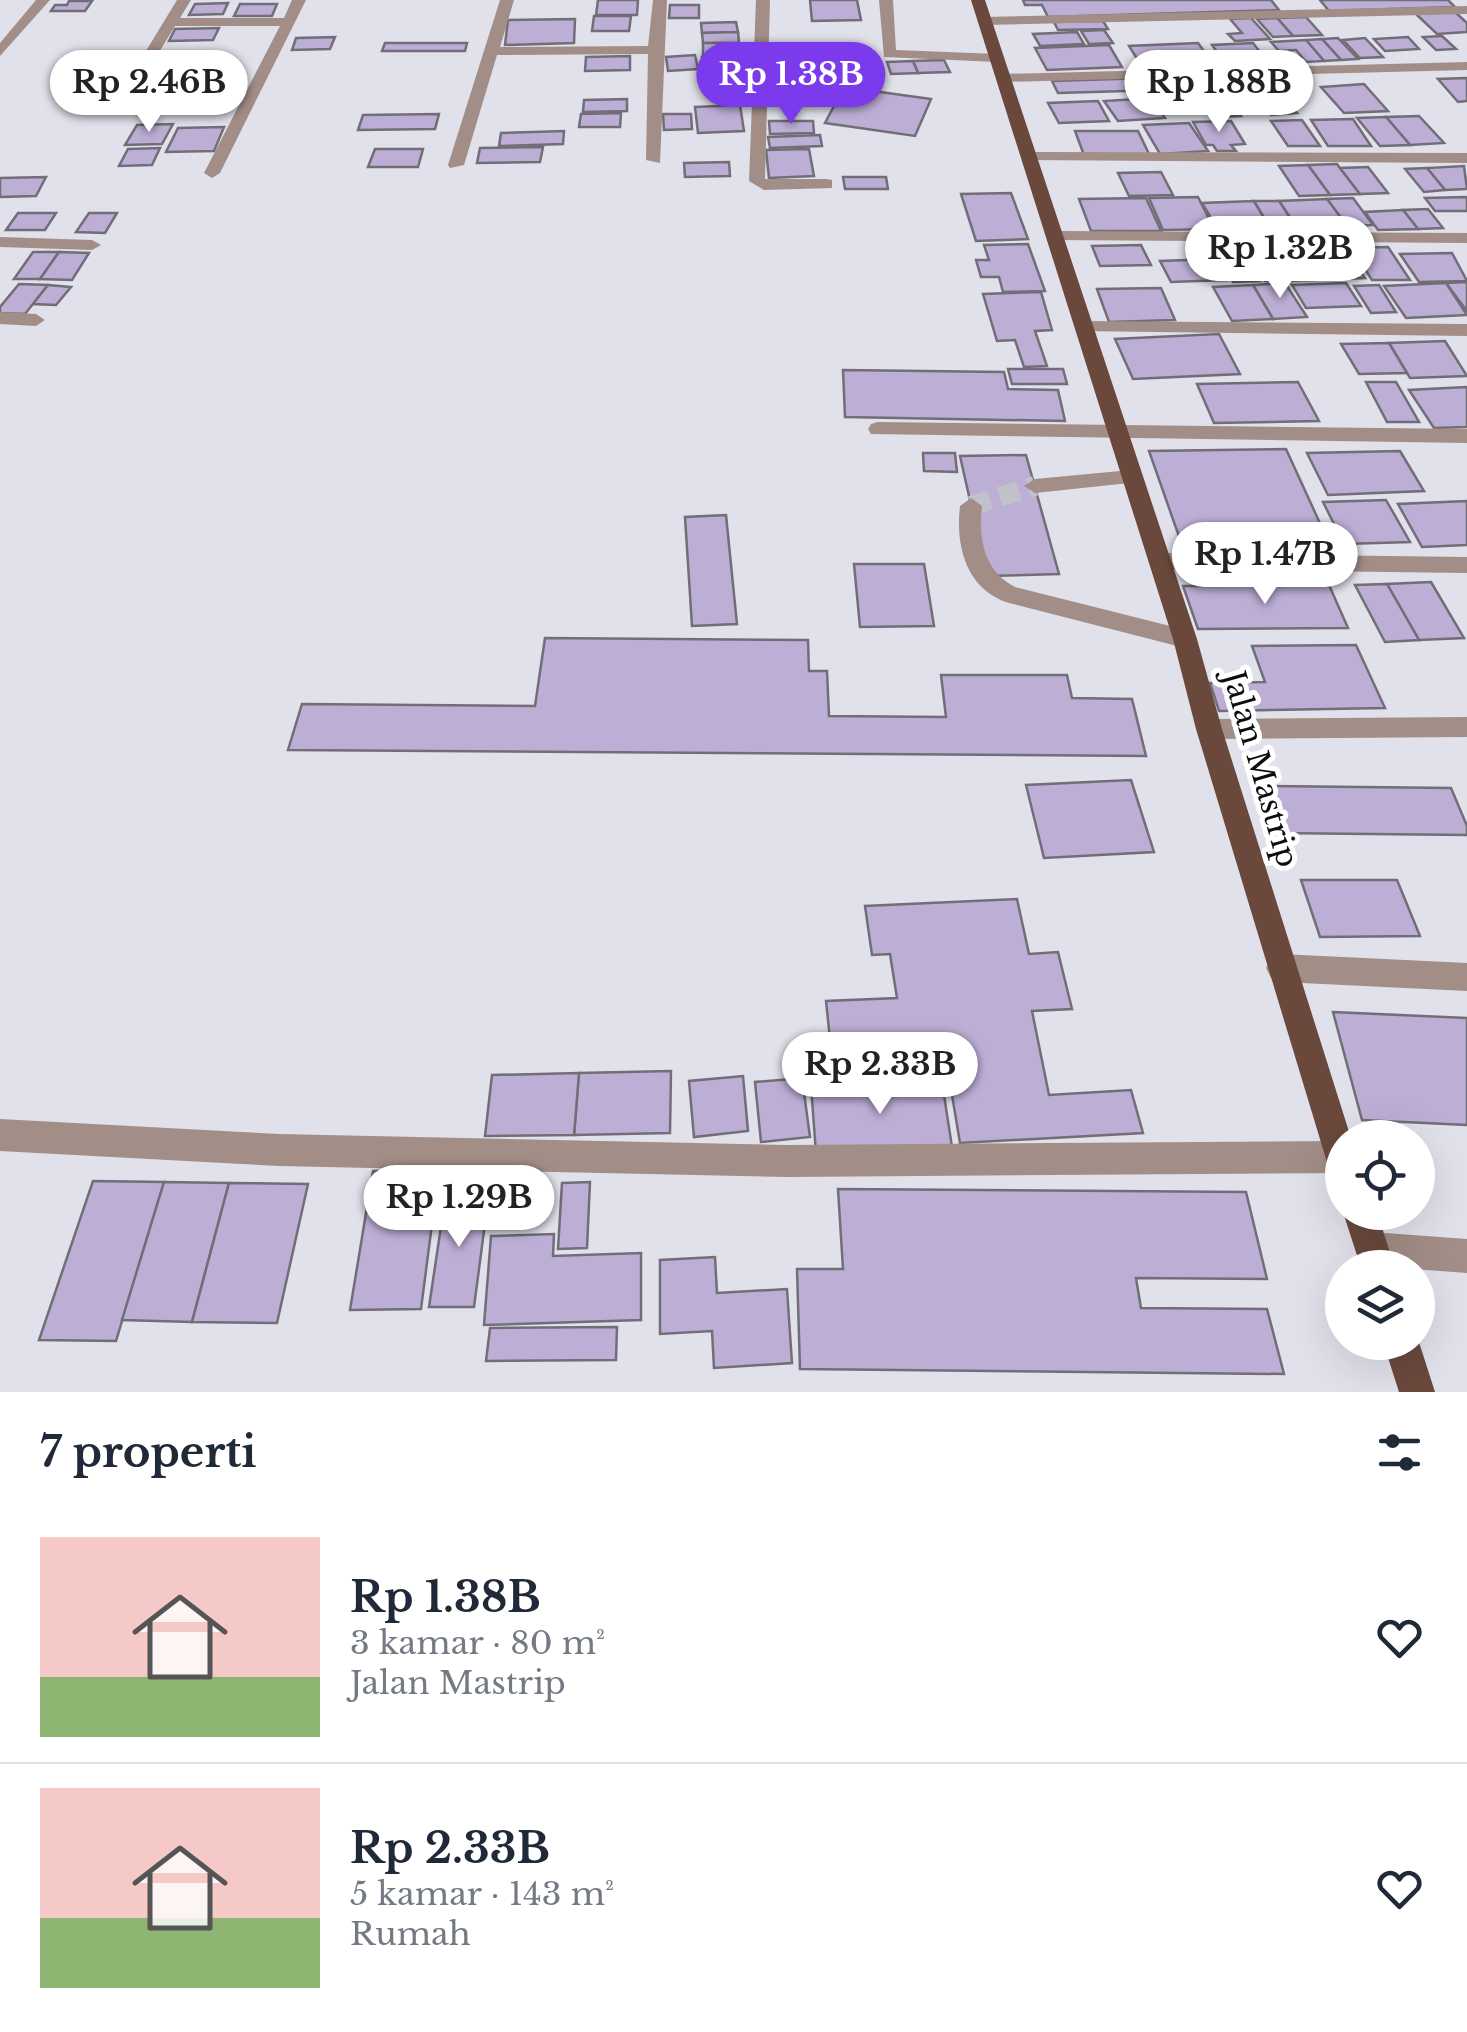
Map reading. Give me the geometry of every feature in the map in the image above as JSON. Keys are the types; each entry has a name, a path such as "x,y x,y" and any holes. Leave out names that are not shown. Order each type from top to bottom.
{"main road":[{"name":"Jalan Mastrip","path":"981,10 1185,639 1330,1120"},
{"path":"1406,1360 1416,1392"}],"street":[{"path":"0,52 43,0"},
{"path":"145,64 184,0"},
{"path":"212,173 300,0"},
{"path":"456,165 507,0"},
{"path":"654,160 660,0"},
{"path":"764,0 757,180 764,184 826,184"},
{"path":"886,0 889,54 1000,68 1467,66"},
{"path":"981,10 1467,10"},
{"path":"171,22 289,22"},
{"path":"492,51 656,50"},
{"path":"1031,157 1467,158"},
{"path":"1056,236 1467,238"},
{"path":"0,242 92,245"},
{"path":"0,318 36,320"},
{"path":"1084,328 1467,330"},
{"path":"878,429 1467,436"},
{"path":"1035,486 1130,477"},
{"path":"971,506 972,533 982,574 990,584 1009,594 1185,639"},
{"path":"1160,561 1467,565"},
{"path":"1209,729 1467,727"},
{"path":"1281,968 1467,977"},
{"path":"0,1135 280,1150 786,1161 1325,1158"},
{"path":"1435,1257 1467,1256"}],"building":[{"path":"598,0 638,0 637,15 596,15"},
{"path":"810,0 857,0 861,20 812,21"},
{"path":"1023,0 1271,0 1279,10 1048,17 1042,5 1025,5"},
{"path":"1320,0 1448,0 1455,7 1329,11"},
{"path":"69,1 92,1 85,11 51,11 55,5 67,5"},
{"path":"228,3 223,14 189,15 195,4"},
{"path":"240,4 277,4 272,16 234,16"},
{"path":"670,5 699,5 699,18 669,18"},
{"path":"1455,12 1467,23 1467,32 1437,34 1416,14"},
{"path":"594,16 631,16 629,31 592,31"},
{"path":"1306,17 1322,35 1293,36 1277,18"},
{"path":"1251,18 1270,39 1235,41 1228,34 1242,33 1230,19"},
{"path":"1277,18 1293,36 1273,37 1257,19"},
{"path":"575,19 574,43 505,45 508,20"},
{"path":"1103,21 1108,29 1058,30 1054,22"},
{"path":"736,22 738,32 702,33 701,23"},
{"path":"219,28 213,40 169,41 175,29"},
{"path":"1104,30 1113,43 1089,44 1081,31"},
{"path":"738,32 739,43 703,43 702,33"},
{"path":"1077,32 1084,44 1040,46 1033,34"},
{"path":"1442,36 1456,49 1436,50 1423,37"},
{"path":"335,37 330,49 292,50 296,38"},
{"path":"1408,37 1419,49 1385,51 1374,39"},
{"path":"1338,38 1358,59 1341,60 1322,39"},
{"path":"1365,38 1383,57 1360,58 1343,40"},
{"path":"1322,39 1341,60 1324,61 1306,40"},
{"path":"1306,40 1324,61 1306,62 1296,50 1279,51 1271,42"},
{"path":"385,43 467,43 465,51 382,51"},
{"path":"703,43 727,43 729,54 703,55"},
{"path":"1198,43 1212,62 1183,64 1186,67 1141,65 1129,46"},
{"path":"1253,43 1267,61 1225,63 1212,45"},
{"path":"1109,45 1122,67 1047,70 1035,48"},
{"path":"695,55 698,69 668,71 666,57"},
{"path":"630,56 630,70 585,71 586,57"},
{"path":"740,56 742,68 704,70 702,57"},
{"path":"944,60 950,72 918,73 913,61"},
{"path":"913,61 918,73 891,74 887,62"},
{"path":"1282,75 1303,101 1264,103 1244,76"},
{"path":"1214,76 1241,116 1216,117 1197,89 1058,93 1052,81"},
{"path":"1467,78 1467,101 1458,102 1438,79"},
{"path":"246,83 241,96 199,98 205,84"},
{"path":"1364,84 1388,111 1344,113 1321,87"},
{"path":"844,87 931,99 915,136 825,123"},
{"path":"1152,98 1165,118 1118,121 1104,101"},
{"path":"627,99 627,111 583,112 584,100"},
{"path":"1098,101 1109,121 1059,123 1048,103"},
{"path":"1288,104 1297,113 1271,115 1263,105"},
{"path":"740,105 744,131 698,133 695,107"},
{"path":"621,113 620,127 579,127 581,114"},
{"path":"439,114 435,129 358,130 363,115"},
{"path":"663,114 691,114 692,129 664,130"},
{"path":"1419,116 1444,143 1410,145 1386,117"},
{"path":"1386,117 1410,145 1380,146 1357,118"},
{"path":"1353,119 1371,146 1328,146 1311,120"},
{"path":"1302,120 1320,146 1288,146 1271,121"},
{"path":"769,121 813,121 814,133 770,134"},
{"path":"1231,121 1245,144 1231,145 1236,151 1217,151 1213,145 1206,145 1193,122"},
{"path":"1189,123 1208,151 1160,154 1143,125"},
{"path":"173,124 162,144 125,145 137,125"},
{"path":"224,127 214,151 166,152 178,128"},
{"path":"564,131 563,144 499,146 501,133"},
{"path":"1075,131 1138,131 1149,154 1084,155"},
{"path":"820,135 822,146 770,148 768,137"},
{"path":"543,147 540,162 477,163 480,148"},
{"path":"160,148 152,165 119,166 128,149"},
{"path":"375,149 423,149 418,167 368,167"},
{"path":"809,149 814,176 769,178 766,150"},
{"path":"729,162 730,176 685,177 684,163"},
{"path":"1337,164 1360,194 1330,195 1308,165"},
{"path":"1308,165 1330,195 1299,196 1279,166"},
{"path":"1464,166 1467,189 1445,190 1427,168"},
{"path":"1368,167 1388,193 1360,194 1340,168"},
{"path":"1427,168 1445,190 1424,192 1405,169"},
{"path":"1161,172 1173,195 1129,196 1118,173"},
{"path":"46,177 36,196 0,197 0,178"},
{"path":"843,177 886,177 888,189 845,189"},
{"path":"1011,193 1028,239 976,241 961,194"},
{"path":"1198,197 1214,229 1163,230 1149,198"},
{"path":"1467,197 1467,211 1435,211 1425,198"},
{"path":"1146,198 1161,231 1091,231 1079,199"},
{"path":"1353,198 1373,225 1347,226 1327,199"},
{"path":"1327,199 1347,226 1297,228 1279,201"},
{"path":"1254,201 1271,229 1219,231 1202,203"},
{"path":"1254,201 1279,201 1297,228 1271,229"},
{"path":"1428,209 1443,228 1418,229 1403,210"},
{"path":"1403,210 1418,229 1378,230 1365,212"},
{"path":"18,213 56,213 45,230 6,230"},
{"path":"89,213 117,213 105,233 76,232"},
{"path":"1028,244 1045,291 1003,292 999,277 981,277 976,260 989,260 984,245"},
{"path":"1141,245 1151,265 1100,266 1092,246"},
{"path":"1343,246 1365,278 1312,280 1293,247"},
{"path":"1293,247 1312,280 1265,281 1246,249"},
{"path":"1388,247 1410,280 1372,280 1351,248"},
{"path":"1217,250 1244,250 1260,281 1233,282"},
{"path":"33,252 59,252 40,279 14,279"},
{"path":"59,252 89,253 72,280 40,279"},
{"path":"1452,253 1467,281 1419,282 1400,254"},
{"path":"1214,259 1226,280 1171,282 1160,261"},
{"path":"1467,282 1467,311 1446,283"},
{"path":"1285,283 1307,317 1273,319 1253,285"},
{"path":"1346,283 1361,306 1306,308 1292,285"},
{"path":"1446,283 1467,315 1406,318 1384,286"},
{"path":"19,284 48,285 25,314 0,313 0,307"},
{"path":"48,285 71,287 56,305 33,304"},
{"path":"1253,285 1273,319 1232,321 1213,287"},
{"path":"1379,285 1396,312 1371,313 1354,286"},
{"path":"1161,288 1175,320 1109,322 1097,289"},
{"path":"1041,292 1052,330 1035,331 1047,366 1024,367 1015,340 997,341 983,294"},
{"path":"1219,334 1240,374 1133,379 1115,339"},
{"path":"1445,341 1467,376 1410,378 1389,343"},
{"path":"1389,343 1407,373 1359,374 1341,344"},
{"path":"1008,369 1063,369 1067,384 1012,384"},
{"path":"843,370 1004,372 1008,389 1058,390 1065,421 845,417"},
{"path":"1298,382 1319,421 1214,423 1197,384"},
{"path":"1366,382 1396,382 1419,422 1387,422"},
{"path":"1467,387 1467,427 1434,428 1409,390"},
{"path":"1286,449 1329,543 1182,545 1149,451"},
{"path":"1400,451 1424,491 1328,495 1307,453"},
{"path":"923,453 955,453 957,472 924,471"},
{"path":"1026,455 1059,574 987,576 960,456"},
{"path":"1386,500 1410,542 1344,544 1323,502"},
{"path":"1467,501 1467,545 1422,547 1398,504"},
{"path":"726,515 737,624 692,626 685,517"},
{"path":"854,564 924,564 934,626 860,627"},
{"path":"1431,582 1464,638 1419,640 1387,584"},
{"path":"1387,584 1419,640 1385,642 1355,585"},
{"path":"1329,585 1348,628 1198,629 1183,586"},
{"path":"545,638 808,640 809,671 827,671 829,716 946,717 941,675 1067,675 1072,698 1132,699 1146,756 288,750 302,704 535,706"},
{"path":"1356,645 1385,708 1219,711 1210,683 1265,682 1252,646"},
{"path":"1131,780 1154,852 1044,858 1026,785"},
{"path":"1259,786 1451,788 1467,835 1273,833"},
{"path":"1301,880 1397,880 1420,936 1320,937"},
{"path":"1017,899 1029,954 1058,952 1072,1009 1032,1011 1049,1095 1131,1090 1143,1133 960,1143 948,1071 834,1077 826,1001 897,998 890,954 872,955 865,906"},
{"path":"1333,1012 1467,1018 1467,1125 1435,1123 1435,1120 1362,1120"},
{"path":"671,1071 670,1133 574,1135 579,1073"},
{"path":"579,1073 574,1135 485,1136 492,1075"},
{"path":"743,1076 748,1131 694,1137 689,1081"},
{"path":"802,1078 810,1137 761,1142 755,1082"},
{"path":"942,1082 952,1147 816,1153 811,1086"},
{"path":"439,1170 421,1309 350,1310 373,1171"},
{"path":"93,1181 164,1182 116,1341 39,1340"},
{"path":"164,1182 229,1183 192,1322 122,1320"},
{"path":"590,1182 587,1248 558,1249 562,1183"},
{"path":"229,1183 308,1184 277,1323 192,1322"},
{"path":"838,1189 1246,1192 1267,1279 1136,1278 1141,1308 1267,1309 1284,1374 800,1369 797,1269 843,1269"},
{"path":"446,1193 489,1193 474,1307 429,1307"},
{"path":"554,1234 553,1256 641,1253 641,1320 484,1325 491,1236"},
{"path":"715,1257 717,1293 787,1289 792,1363 714,1368 712,1331 660,1334 660,1260"},
{"path":"617,1327 616,1360 486,1361 490,1328"}],"tunnel":[{"path":"971,506 1035,486"}]}
